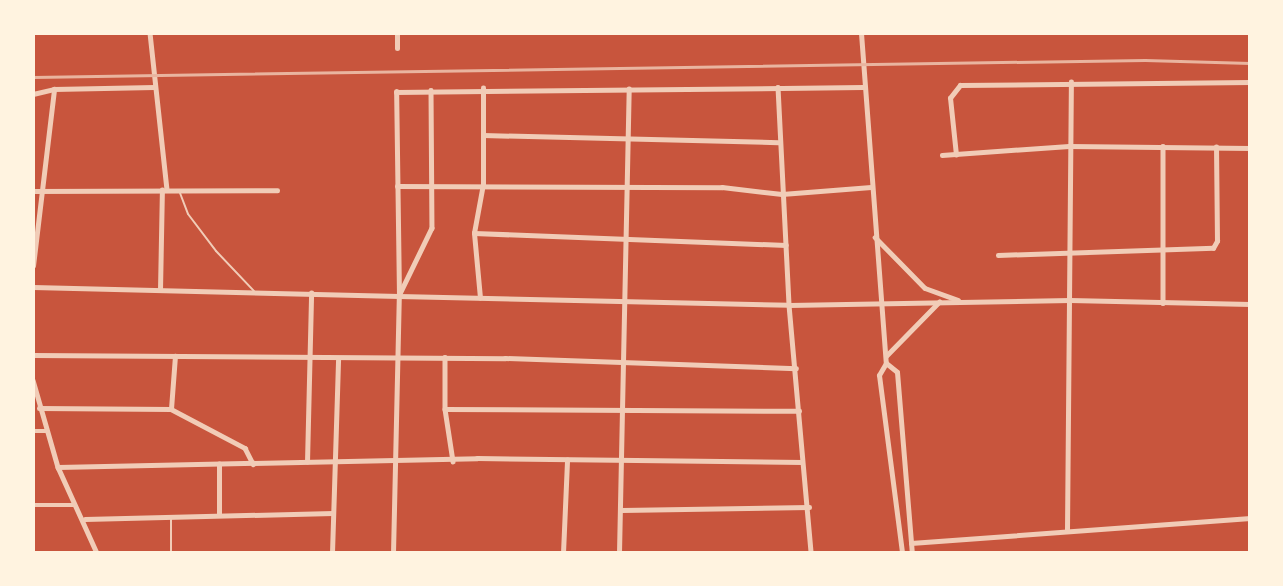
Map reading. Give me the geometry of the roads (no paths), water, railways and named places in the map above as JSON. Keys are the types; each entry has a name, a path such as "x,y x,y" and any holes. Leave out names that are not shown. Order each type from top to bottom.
{"street":[{"path":"149,33 165,189 160,291"},
{"path":"397,33 397,48"},
{"path":"861,33 885,360 897,372 912,553"},
{"path":"1067,530 1073,252 1069,146 1071,82"},
{"path":"956,155 950,98 960,85 1250,82"},
{"path":"33,94 54,89 155,87"},
{"path":"778,87 778,142 789,305 811,553"},
{"path":"394,553 399,296 396,92 483,88 863,87"},
{"path":"480,298 474,233 483,184 483,88"},
{"path":"33,266 54,89"},
{"path":"619,553 622,510 619,463 621,302 628,237 629,89"},
{"path":"399,296 432,228 434,185 431,90"},
{"path":"483,135 778,142"},
{"path":"942,155 1069,146 1250,148"},
{"path":"1163,146 1163,303"},
{"path":"998,255 1204,252 1217,241 1216,147"},
{"path":"397,186 483,184 722,187 782,194 871,187"},
{"path":"33,191 277,190"},
{"path":"474,233 786,245"},
{"path":"875,236 925,288 962,301"},
{"path":"33,287 789,305 1070,300 1250,304"},
{"path":"307,461 311,293"},
{"path":"902,553 879,375 885,360 940,301"},
{"path":"33,355 445,358 796,368"},
{"path":"171,409 175,356"},
{"path":"445,358 445,410 453,461"},
{"path":"332,553 338,359"},
{"path":"33,380 58,467 75,505 85,519 97,553"},
{"path":"39,408 171,409 245,448 253,464"},
{"path":"445,410 799,411"},
{"path":"33,431 47,431"},
{"path":"58,467 335,460 394,463 567,460 619,463 802,462"},
{"path":"563,553 567,460"},
{"path":"219,464 219,515"},
{"path":"33,505 75,505"},
{"path":"622,510 809,507"},
{"path":"85,519 333,513"},
{"path":"911,543 1250,518"}],"lane":[{"path":"178,189 188,214 216,251 256,292"},
{"path":"171,518 172,553"}],"railway":[{"path":"33,77 1145,60 1250,63"}]}
